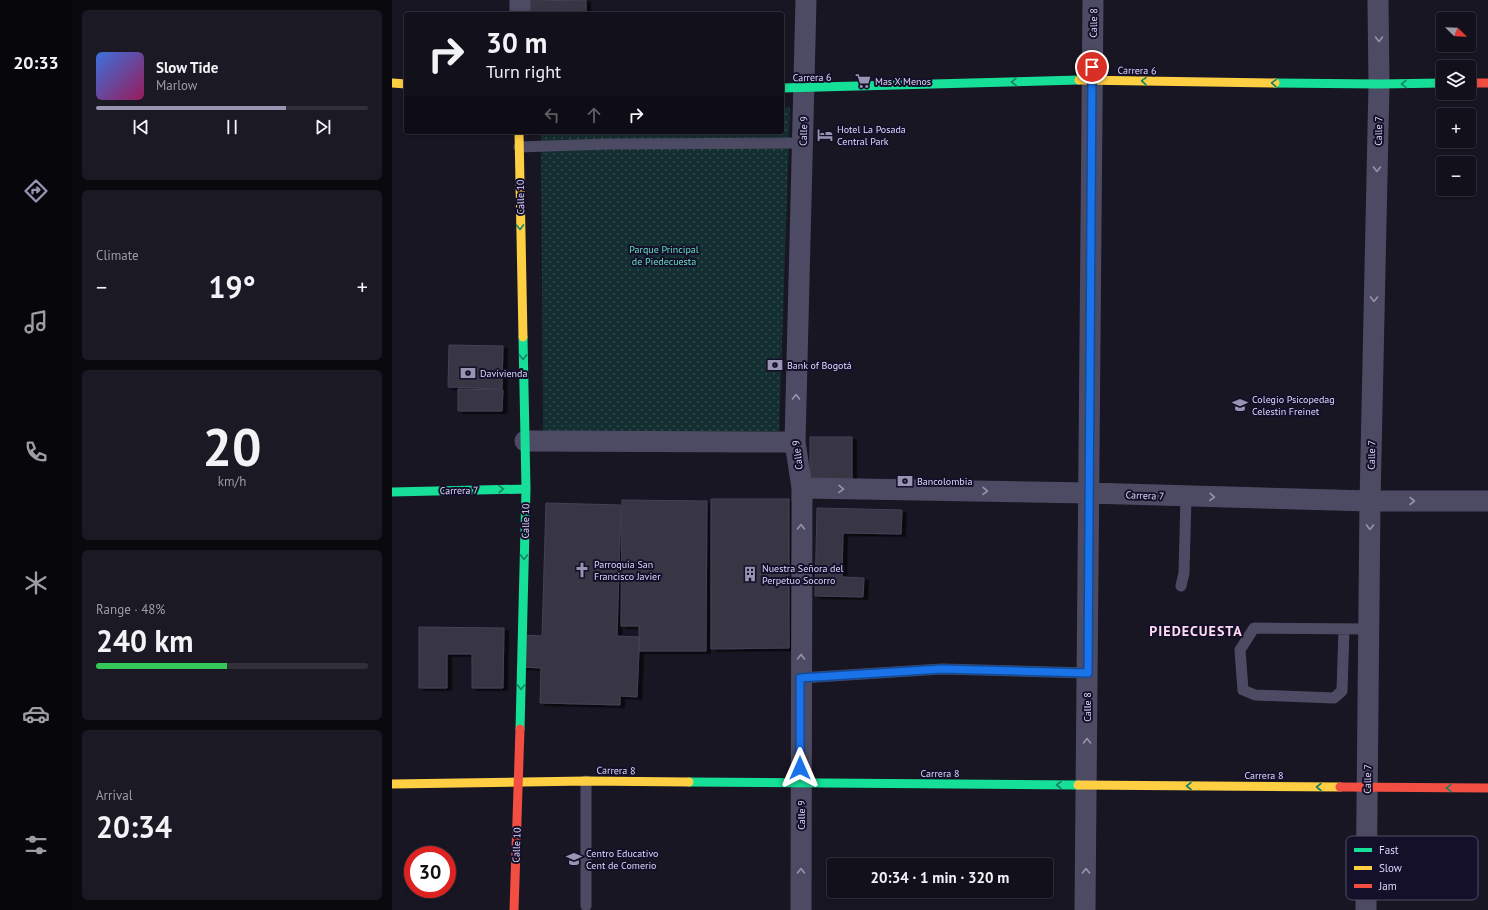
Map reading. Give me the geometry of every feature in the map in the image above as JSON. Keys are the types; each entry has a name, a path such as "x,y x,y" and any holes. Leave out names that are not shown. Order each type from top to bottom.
{"street":[{"path":"520,0 520,12"},
{"name":"Calle 9","path":"801,910 800,678 802,488 795,442 806,0"},
{"name":"Calle 8","path":"1085,910 1093,0"},
{"name":"Calle 7","path":"1367,836 1370,501 1379,84 1378,0"},
{"name":"Carrera 6","path":"784,88 1092,80 1379,84 1436,83"},
{"path":"392,83 404,84"},
{"path":"1476,83 1488,83"},
{"name":"Calle 10","path":"514,910 519,782 526,489 519,134"},
{"path":"525,440 795,442"},
{"name":"Carrera 7","path":"802,488 1088,493 1370,501 1488,500"},
{"name":"Carrera 7","path":"392,492 526,489"},
{"name":"Carrera 8","path":"392,784 586,781 1488,788"},
{"name":"Calle 7","path":"1366,900 1366,910"}],"lane":[{"path":"519,147 606,144 803,143"},
{"path":"1181,586 1184,573 1186,496"},
{"path":"1344,629 1342,691 1334,698 1255,695 1243,690 1240,650 1254,628 1369,629"},
{"path":"800,678 942,669 1088,673"},
{"path":"586,781 586,906"}],"green space":[{"name":"Parque Principal de Piedecuesta","path":"784,107 790,107 779,431 543,434 541,134 784,134"}],"building":[{"path":"586,0 586,12 528,12 527,1"},
{"path":"449,345 503,346 502,389 448,387"},
{"path":"458,389 503,390 502,411 458,411"},
{"path":"810,437 852,437 852,484 810,484"},
{"name":"Nuestra Señora del Perpetuo Socorro","path":"711,499 789,499 789,648 711,649"},
{"path":"622,500 707,501 706,651 639,651 639,626 621,626"},
{"name":"Parroquia San Francisco Javier","path":"546,503 621,505 617,636 639,637 639,651 637,697 620,696 620,705 540,703 541,668 522,667 523,635 542,636"},
{"path":"817,508 902,510 901,534 843,533 842,577 864,578 863,597 815,596"},
{"path":"419,627 504,628 503,688 472,688 472,654 447,654 447,688 419,688"}],"traffic: fast":[{"path":"784,88 1079,80"},
{"path":"1275,83 1436,83"},
{"path":"520,729 526,489 523,337"},
{"path":"392,492 526,489"},
{"path":"689,782 1078,785"}],"traffic: slow":[{"path":"1079,80 1275,83"},
{"path":"392,83 404,84"},
{"path":"519,134 523,337"},
{"path":"392,784 586,781 689,782"},
{"path":"1078,785 1340,787"}],"traffic: jam":[{"path":"1476,83 1488,83"},
{"path":"514,910 520,729"},
{"path":"1340,787 1488,788"}],"place":[{"name":"Mas X Menos","path":"863,81"},
{"name":"Hotel La Posada Central Park","path":"825,135"},
{"name":"Bank of Bogotá","path":"775,365"},
{"name":"Davivienda","path":"468,373"},
{"name":"Colegio Psicopedag Celestin Freinet","path":"1240,405"},
{"name":"Bancolombia","path":"905,481"},
{"name":"Parroquia San Francisco Javier","path":"582,570"},
{"name":"Nuestra Señora del Perpetuo Socorro","path":"750,574"},
{"name":"Centro Educativo Cent de Comerio","path":"574,859"}],"district":[{"name":"PIEDECUESTA","path":"1196,631"}],"route":[{"path":"800,768 800,678 942,669 1088,673 1088,477 1092,67"}]}
